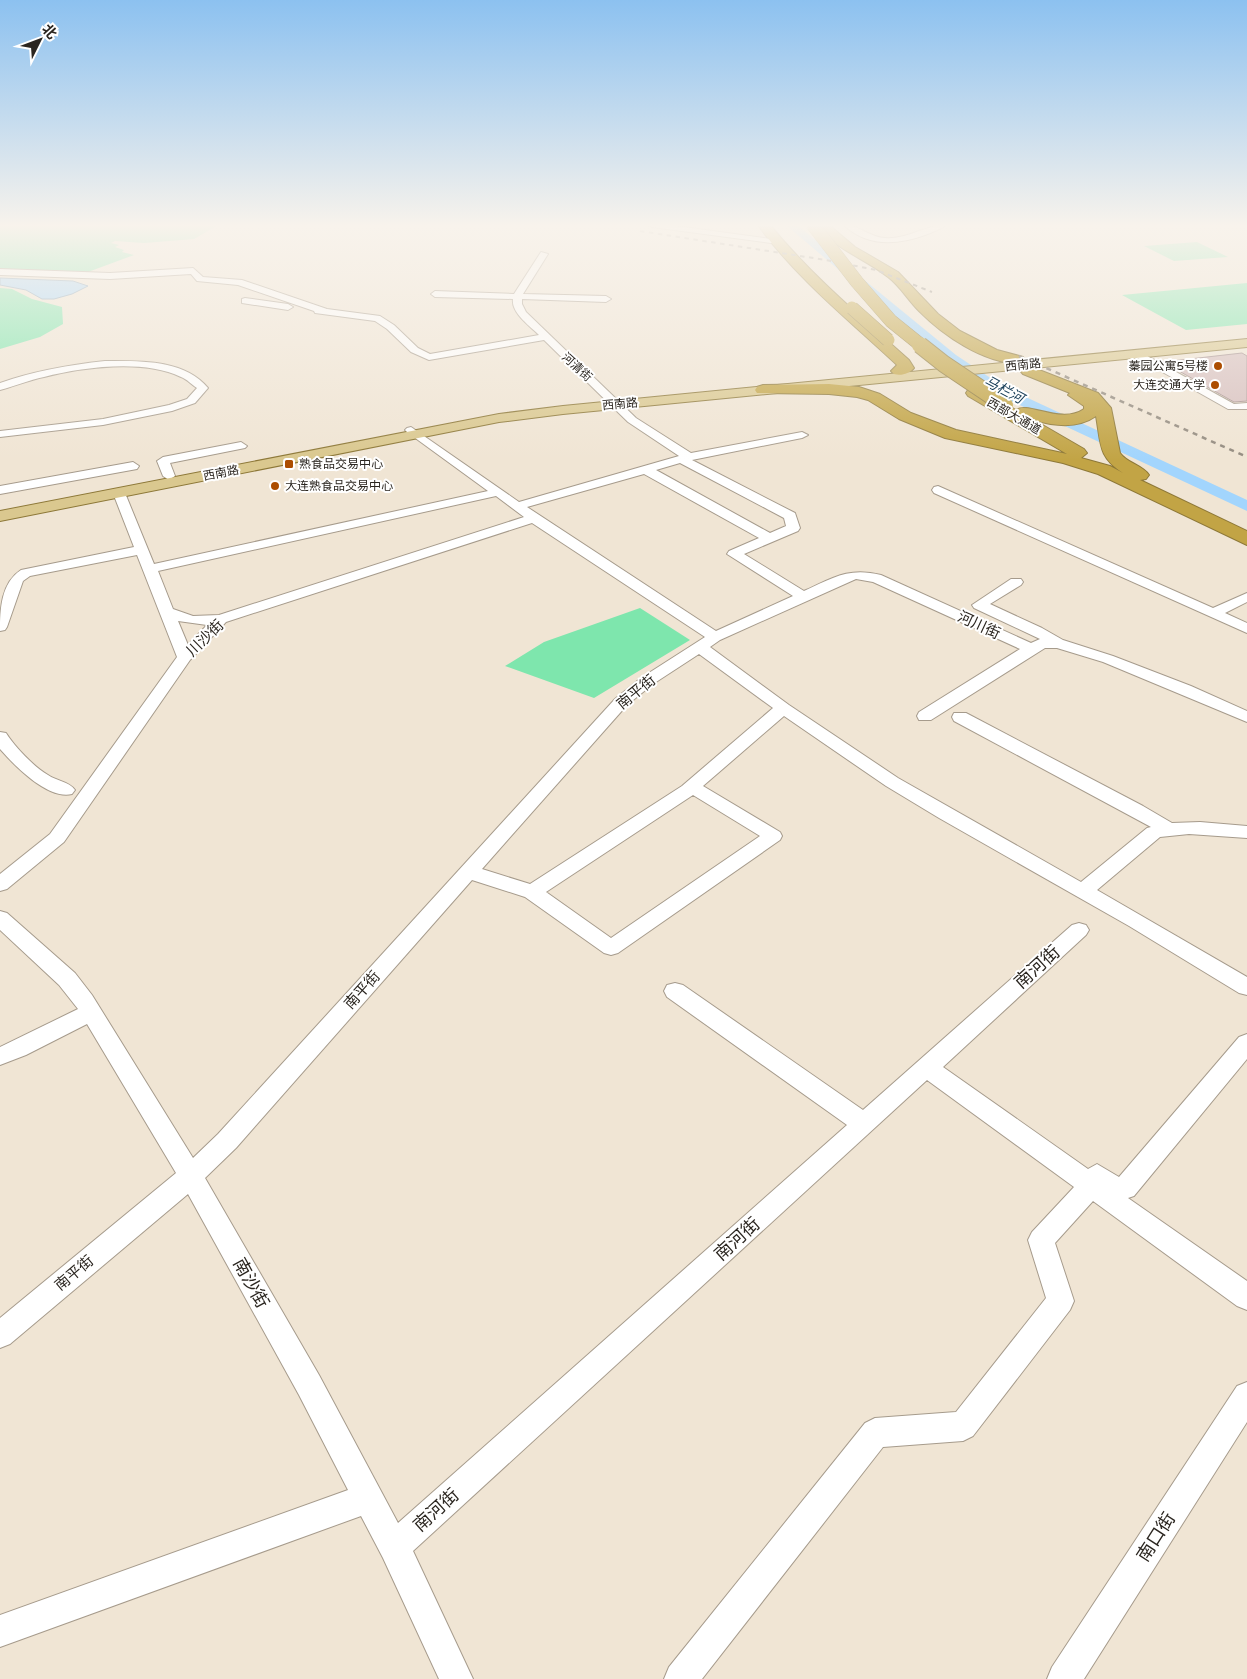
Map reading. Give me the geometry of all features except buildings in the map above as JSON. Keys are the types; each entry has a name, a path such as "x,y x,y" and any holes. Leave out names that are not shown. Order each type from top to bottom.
{"highway":[{"path":"839,303 904,362 906,368 884,389 885,394 914,415 944,424 971,426 986,422 993,417 995,411 980,396"},
{"path":"848,303 879,333 958,383"},
{"name":"西部大通道","path":"868,303 884,322 958,383 1075,451 1244,533"},
{"name":"西部大通道","path":"876,303 891,321 944,364 1005,405 1082,450 1196,510"},
{"path":"920,303 938,320 979,348 999,357 1023,363 1028,372 1092,396 1104,408 1111,453 1117,461 1196,510"},
{"path":"998,366 1020,372 1080,396 1091,404 1093,411 1090,415 1059,420 1031,415 1005,405"},
{"path":"763,390 829,388 874,396 905,416 936,430 1104,470 1196,510"}],"main road":[{"name":"西南路","path":"0,508 415,432 614,402 998,366 1247,336"},
{"name":"西南路","path":"1023,363 1247,343"},
{"name":"西南路","path":"614,402 763,390 900,374"},
{"name":"西南路","path":"0,516 415,432"}],"street":[{"path":"263,303 377,318 385,322 420,355 429,357 545,337"},
{"path":"303,303 329,312"},
{"name":"河清街","path":"517,303 522,313 545,337 632,420 685,458"},
{"path":"1138,354 1232,408 1247,406"},
{"path":"0,387 20,379 47,372 77,367 119,364 178,371 192,376 203,388 190,400 172,408 103,422 0,434"},
{"path":"415,432 707,642 783,708 900,787 1247,987"},
{"path":"518,506 685,458 802,435"},
{"path":"170,476 163,461 241,446"},
{"path":"685,458 790,516 793,528 734,554 804,597"},
{"path":"0,490 133,466"},
{"path":"645,469 770,538"},
{"path":"938,490 1213,612 1247,629"},
{"path":"150,569 499,492"},
{"path":"118,493 185,657"},
{"name":"川沙街","path":"0,884 57,838 185,657 221,619 534,518"},
{"path":"0,626 17,580 26,573 142,550"},
{"name":"河川街","path":"707,642 847,577 856,575 876,578 1031,649"},
{"path":"1016,582 979,605 1037,631 1058,643 1117,662 1185,689 1247,717"},
{"path":"1213,612 1247,597"},
{"path":"167,612 192,622 221,619"},
{"name":"南平街","path":"0,1334 191,1176 227,1141 621,702 647,682 707,642"},
{"path":"925,716 1031,649 1042,643 1058,643"},
{"path":"532,892 692,786 783,708"},
{"path":"960,717 1168,828"},
{"path":"0,737 42,779 66,790"},
{"path":"468,872 532,892 610,948 773,836 692,786"},
{"path":"1083,891 1154,832 1168,828 1205,828 1243,834"},
{"name":"南沙街","path":"0,918 67,978 91,1012 191,1176 309,1386 394,1547 456,1679"},
{"name":"南河街","path":"394,1547 1079,930"},
{"path":"675,991 864,1124"},
{"path":"0,1056 18,1050 91,1012"},
{"path":"1008,1126 1030,1129 1113,1186 1125,1188 1247,1043"},
{"path":"926,1067 1092,1184 1247,1297"},
{"path":"681,1679 876,1433 963,1426 1060,1301 1041,1240 1092,1184"},
{"name":"南口街","path":"1064,1679 1247,1396"},
{"path":"0,1631 368,1498"}],"green space":[{"path":"0,303 48,303 62,307 63,324 40,337 0,349"},
{"path":"1137,303 1247,303 1247,324 1186,330"},
{"path":"640,608 690,640 594,698 505,666 544,642"}],"waterway":[{"name":"马栏河","path":"885,303 951,358 999,390 1247,506"}],"railway":[{"path":"1019,356 1247,457"}],"place":[{"name":"蓁园公寓5号楼","path":"1218,366"},
{"name":"大连交通大学","path":"1215,385"},
{"name":"熟食品交易中心","path":"289,464"},
{"name":"大连熟食品交易中心","path":"275,486"}]}
